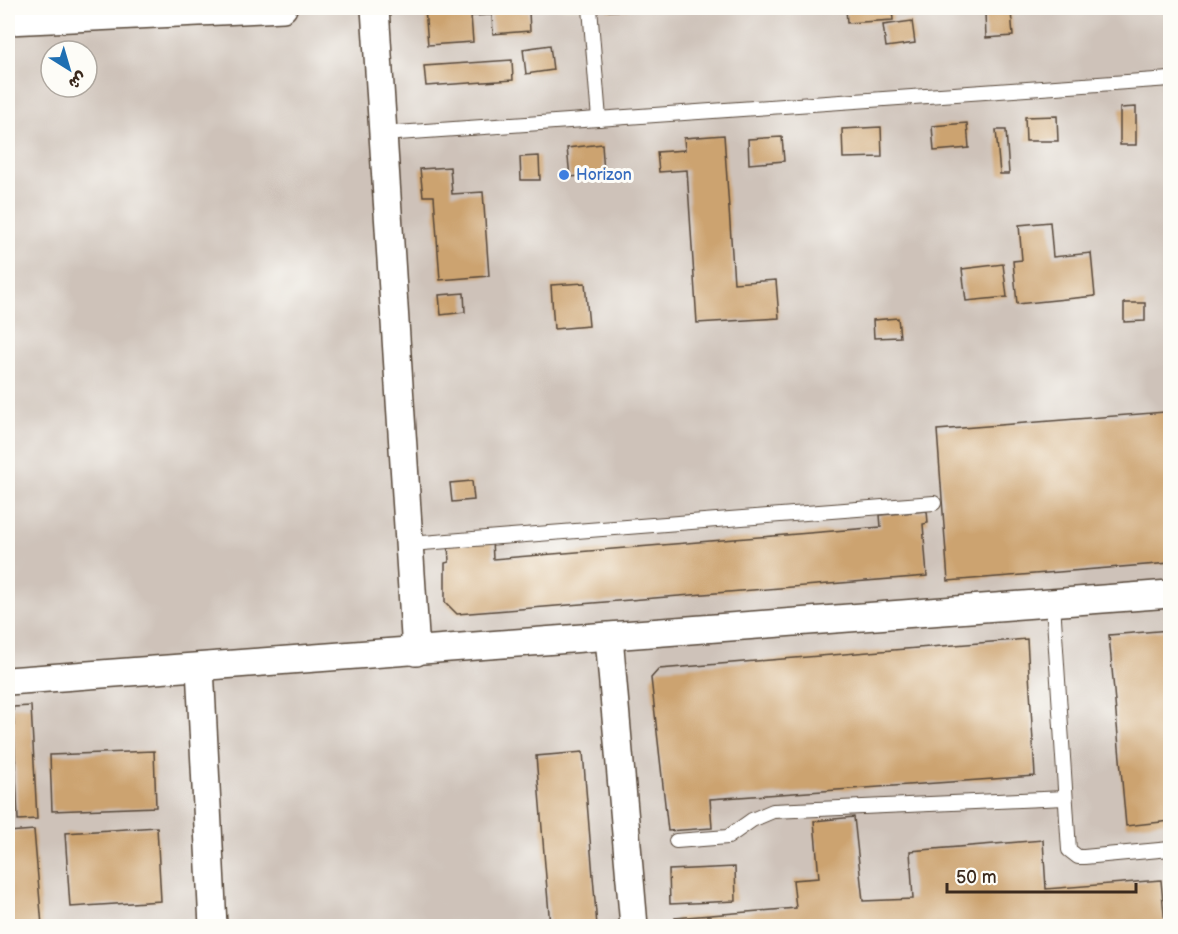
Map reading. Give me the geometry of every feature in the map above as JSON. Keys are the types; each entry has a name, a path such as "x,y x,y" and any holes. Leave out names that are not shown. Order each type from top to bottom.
{"street":[{"path":"8,21 283,8"},
{"path":"375,8 416,652"},
{"path":"8,681 1170,594"},
{"path":"609,637 634,927"},
{"path":"200,667 213,927"}],"lane":[{"path":"590,8 599,119"},
{"path":"383,134 1170,80"},
{"path":"410,544 934,503"},
{"path":"1053,603 1067,844 1073,854 1084,857 1170,849"},
{"path":"676,841 728,837 752,820 773,811 1065,798"}],"shaded area":[{"path":"8,8 1170,8 1170,926 8,926"}],"building":[{"path":"425,8 521,8 521,12 529,12 530,31 493,34 492,15 471,16 473,42 428,45"},
{"path":"608,8 629,8 629,10 609,11"},
{"path":"846,8 892,8 893,20 847,23"},
{"path":"944,8 986,8 986,9 945,12"},
{"path":"1011,11 1013,36 986,38 985,13"},
{"path":"912,21 915,43 886,47 883,25"},
{"path":"550,45 553,70 526,74 523,49"},
{"path":"512,60 513,80 426,86 424,66"},
{"path":"1136,107 1136,145 1120,145 1120,108"},
{"path":"1057,116 1058,141 1026,141 1025,117"},
{"path":"967,123 969,148 934,151 932,126"},
{"path":"881,127 882,157 843,158 842,129"},
{"path":"996,130 1006,130 1009,174 1000,174"},
{"path":"724,135 734,283 776,280 779,318 697,323 687,170 659,172 657,152 685,150 684,138"},
{"path":"782,137 784,161 749,164 748,139"},
{"path":"602,144 604,174 570,177 567,148"},
{"path":"539,156 540,180 521,180 520,157"},
{"path":"450,167 452,194 483,192 489,276 440,280 434,196 423,196 420,169"},
{"path":"1050,222 1053,257 1091,253 1095,296 1017,304 1013,261 1022,260 1019,225"},
{"path":"1003,264 1007,297 966,301 962,269"},
{"path":"585,283 589,326 554,329 551,285"},
{"path":"464,293 465,312 441,315 439,295"},
{"path":"1124,303 1145,303 1145,321 1124,322"},
{"path":"898,318 900,337 874,338 873,320"},
{"path":"1165,412 1170,480 1170,563 948,581 937,430"},
{"path":"472,481 474,500 452,502 450,483"},
{"path":"927,511 928,523 923,524 927,576 457,614 445,602 445,563 449,562 448,544 492,540 493,559 881,527 880,515"},
{"path":"1170,630 1170,821 1126,826 1109,635"},
{"path":"1027,639 1035,776 710,799 712,828 668,831 651,678 659,669"},
{"path":"31,706 37,819 18,820 13,707"},
{"path":"154,751 156,807 52,811 50,755"},
{"path":"583,752 597,926 550,926 536,756"},
{"path":"854,817 863,901 913,899 910,851 1043,840 1046,889 1161,880 1165,926 676,926 675,918 796,908 793,880 819,878 814,821"},
{"path":"157,827 161,901 70,907 65,833"},
{"path":"34,830 42,926 8,926 8,832"},
{"path":"735,867 736,901 670,904 669,870"}],"place":[{"name":"Horizon","path":"564,175"}]}
